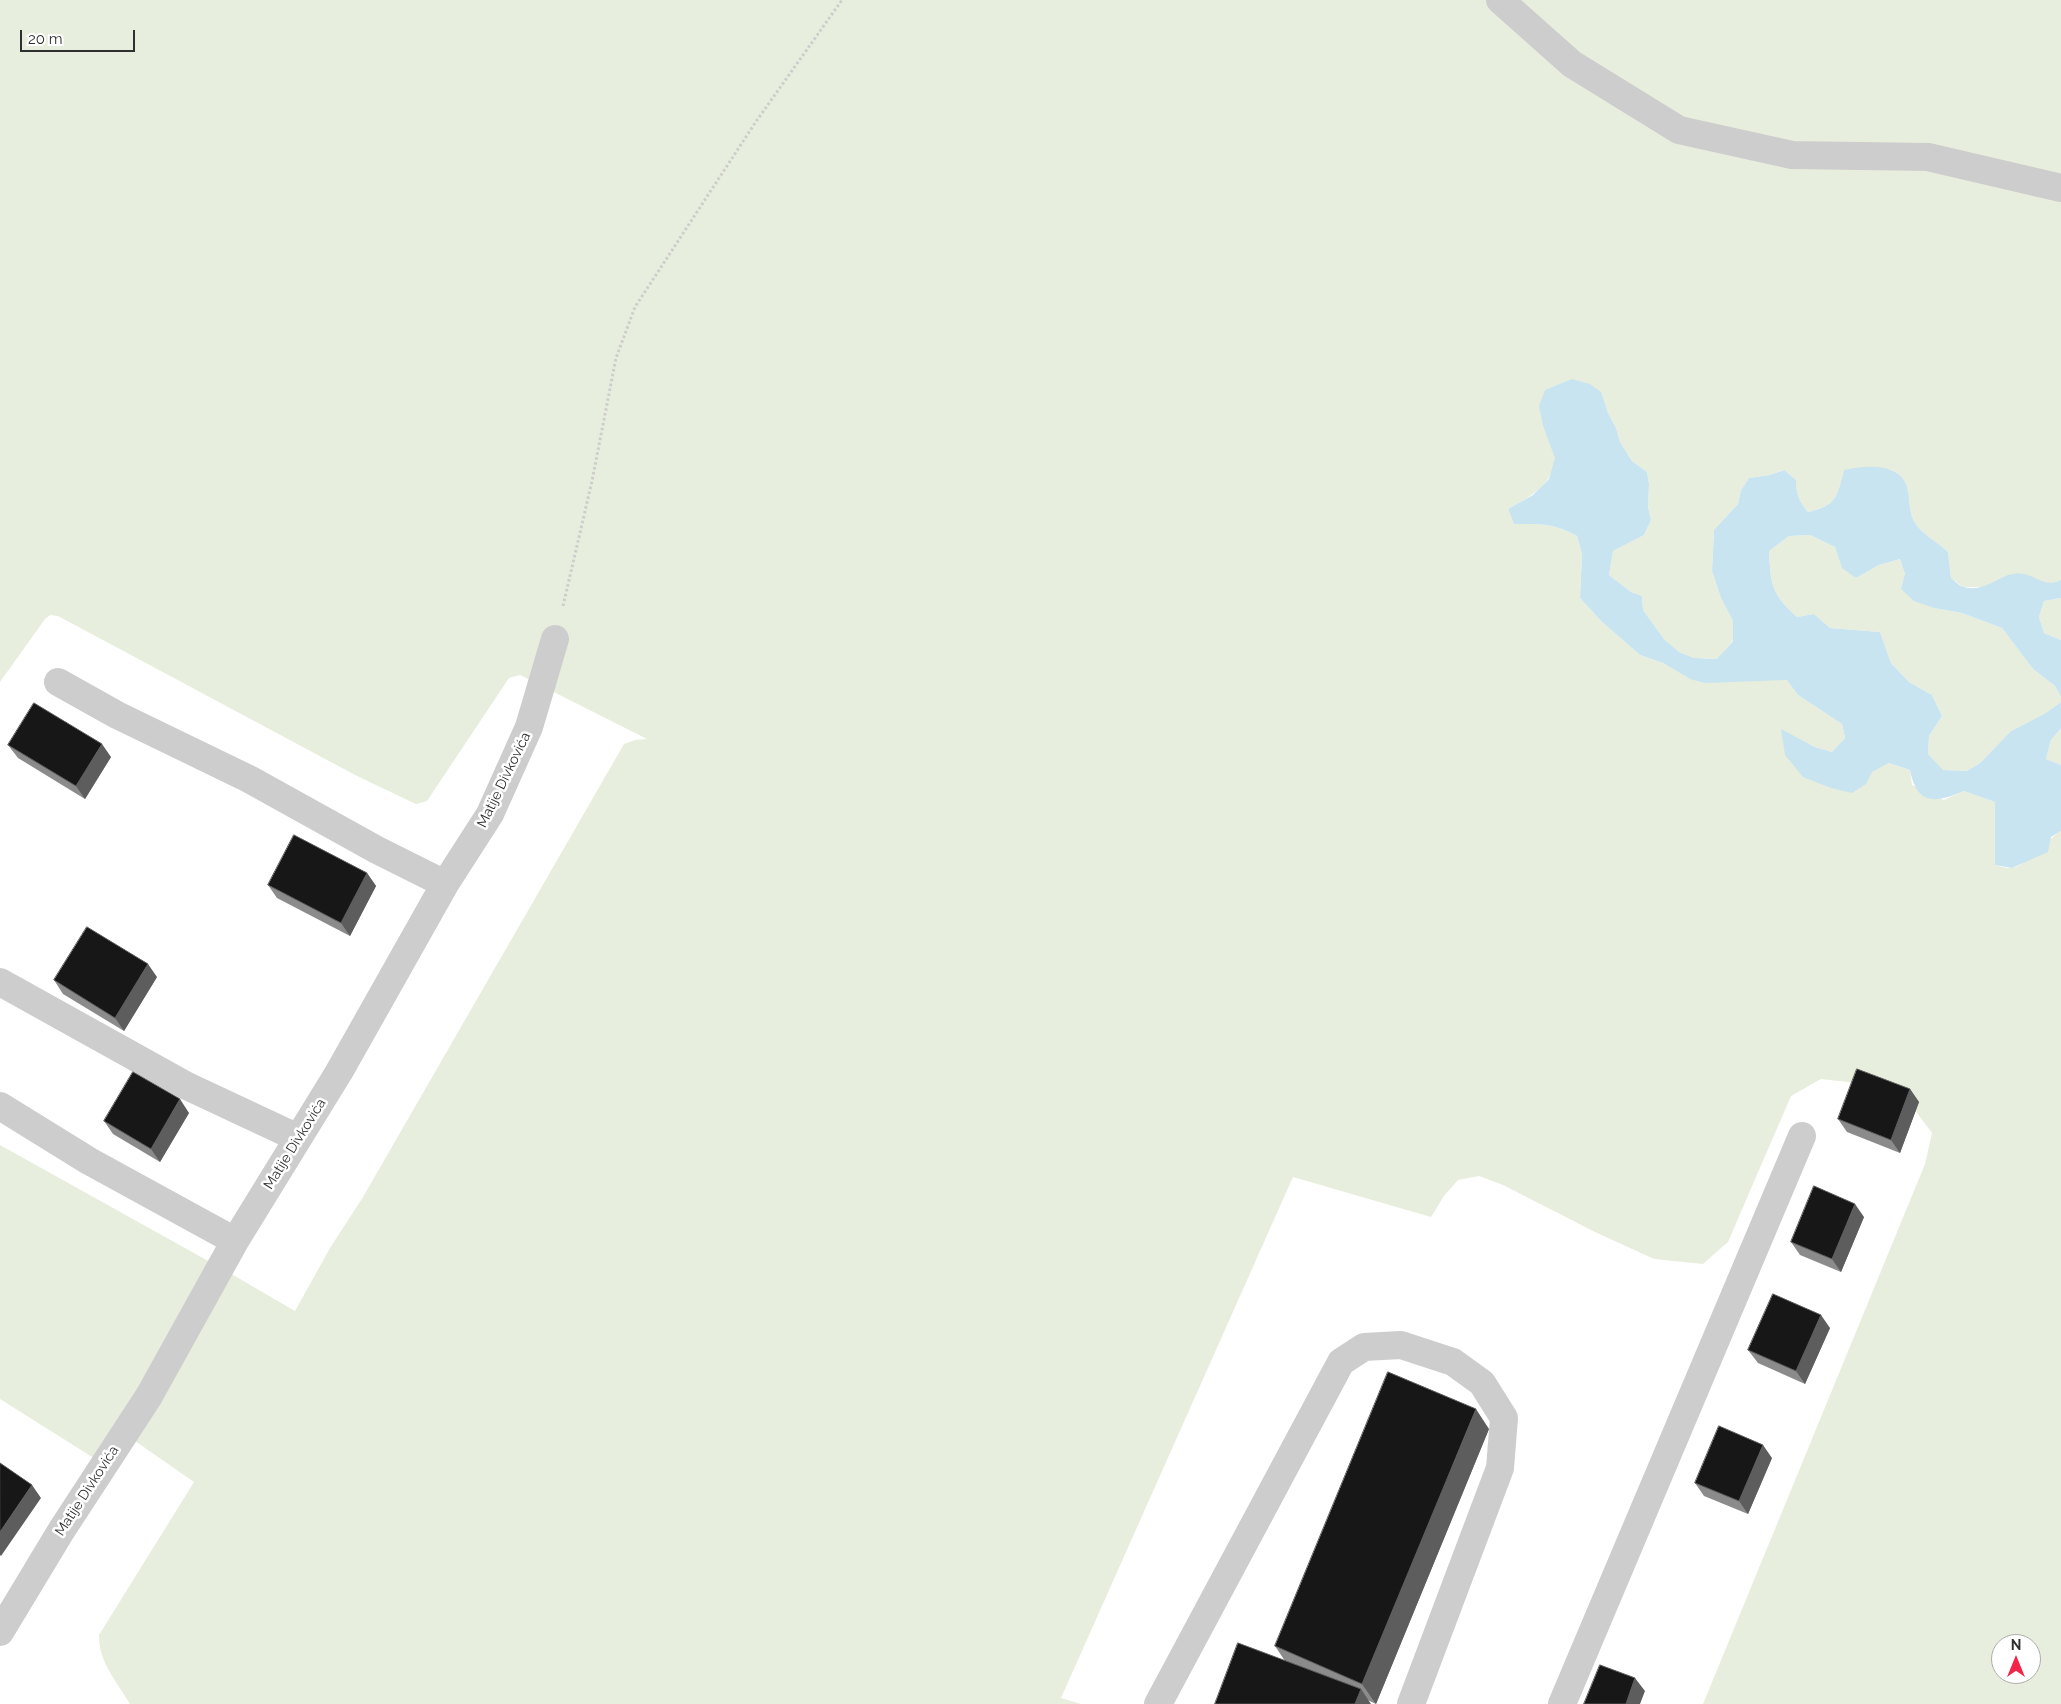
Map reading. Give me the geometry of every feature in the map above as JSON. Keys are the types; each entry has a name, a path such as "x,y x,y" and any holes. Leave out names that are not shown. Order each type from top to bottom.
{"street":[{"path":"1500,0 1572,64 1679,130 1792,155 1928,157 2061,188"},
{"name":"Matije Divkovića","path":"0,1632 61,1531 149,1396 235,1241 339,1072 445,884 490,814 526,736 555,638"},
{"path":"58,682 117,715 249,779 377,850 445,884"},
{"path":"0,982 187,1086 298,1138"},
{"path":"0,1106 89,1161 235,1241"},
{"path":"1562,1704 1802,1136"},
{"path":"1158,1704 1341,1362 1364,1347 1401,1345 1453,1362 1482,1383 1504,1418 1500,1468 1411,1704"}],"path":[{"path":"555,638 592,480 616,358 635,306 755,123 842,0"}],"green space":[{"path":"0,0 2061,0 2061,580 2055,584 2040,582 2024,574 2000,579 1986,587 1963,587 1951,578 1948,552 1925,534 1912,518 1908,491 1905,481 1899,474 1882,468 1844,470 1840,487 1830,503 1818,510 1808,512 1802,505 1799,497 1796,480 1783,470 1770,475 1749,478 1741,490 1738,504 1714,530 1712,571 1721,598 1733,621 1733,640 1718,659 1694,658 1679,652 1664,639 1643,610 1642,596 1631,592 1609,575 1613,551 1644,535 1651,520 1648,507 1649,484 1647,472 1632,461 1620,442 1600,392 1543,426 1554,451 1555,459 1550,476 1538,490 1508,509 1514,524 1554,526 1577,536 1582,554 1580,598 1601,621 1640,655 1663,663 1690,679 1787,679 1798,695 1842,724 1845,738 1832,752 1815,747 1782,730 1866,784 1871,772 1889,763 1910,770 1912,785 1944,800 1964,791 1995,802 1995,865 2008,868 2016,867 2061,831 2061,1704 1703,1704 1925,1164 1932,1133 1906,1098 1866,1084 1821,1079 1791,1096 1728,1242 1703,1264 1654,1259 1595,1232 1503,1185 1479,1176 1458,1180 1444,1196 1431,1217 1293,1177 1061,1698 1081,1704 130,1704 105,1662 99,1635 194,1482 135,1441 116,1472 0,1399 0,1145 295,1311 330,1248 363,1197 624,744 635,740 647,739 520,675 509,678 427,801 416,804 357,776 58,616 50,615 45,619 0,682"},
{"path":"1810,535 1835,547 1842,567 1856,578 1879,565 1900,559 1905,574 1934,608 1962,613 2002,628 2033,669 2055,686 2061,697 2061,702 2044,714 2011,731 1980,763 1967,771 1942,770 1928,754 1929,736 1942,716 1932,695 1909,682 1891,663 1880,632 1830,628 1814,614 1797,617 1777,595 1772,581 1769,551 1789,536"},
{"path":"2061,598 2061,640 2044,633 2039,617 2044,601"},
{"path":"2061,728 2061,765 2046,759 2051,740"}],"water":[{"path":"1572,379 1590,384 1601,392 1620,442 1632,461 1647,472 1649,484 1648,507 1651,520 1644,535 1613,551 1609,575 1631,592 1642,596 1643,610 1664,639 1679,652 1694,658 1717,659 1733,641 1733,621 1721,598 1712,571 1714,530 1738,504 1741,490 1749,478 1770,475 1784,470 1796,480 1802,505 1808,512 1818,510 1830,503 1840,487 1844,470 1873,467 1892,470 1905,482 1912,518 1917,526 1948,552 1951,578 1959,585 1973,588 1981,587 2016,573 2029,575 2051,583 2061,580 2061,598 2044,601 2039,617 2044,633 2061,640 2061,697 2055,686 2033,669 2002,628 1962,613 1934,608 1914,601 1901,589 1905,574 1900,559 1879,565 1856,578 1842,568 1835,547 1810,535 1789,536 1769,551 1774,588 1788,609 1797,617 1814,614 1830,628 1880,632 1891,663 1909,682 1932,695 1942,716 1929,736 1928,754 1943,770 1967,771 1980,763 2011,731 2044,714 2061,702 2061,728 2051,740 2046,759 2061,765 2061,831 2051,837 2048,852 2012,868 1995,865 1995,802 1964,791 1945,798 1936,799 1923,796 1913,782 1910,770 1889,763 1872,772 1866,784 1852,793 1831,788 1803,777 1785,755 1781,729 1815,747 1832,752 1845,738 1842,724 1798,695 1787,680 1705,683 1690,679 1663,663 1640,655 1601,621 1580,598 1582,554 1577,536 1554,526 1514,524 1508,509 1533,495 1549,479 1555,458 1543,426 1539,406 1545,390"}],"building":[{"path":"34,703 102,744 76,786 8,745"},
{"path":"294,835 367,873 341,923 268,885"},
{"path":"87,927 148,964 115,1018 54,980"},
{"path":"1857,1069 1910,1089 1891,1140 1838,1119"},
{"path":"133,1072 180,1099 151,1149 104,1121"},
{"path":"1814,1186 1855,1204 1832,1259 1791,1242"},
{"path":"1773,1294 1821,1315 1796,1371 1748,1350"},
{"path":"1388,1372 1476,1409 1362,1684 1275,1646"},
{"path":"1719,1426 1763,1445 1739,1501 1695,1483"},
{"path":"0,1463 32,1485 0,1532"},
{"path":"1238,1643 1361,1689 1355,1704 1215,1704"},
{"path":"1600,1665 1635,1678 1626,1704 1584,1704"}]}
